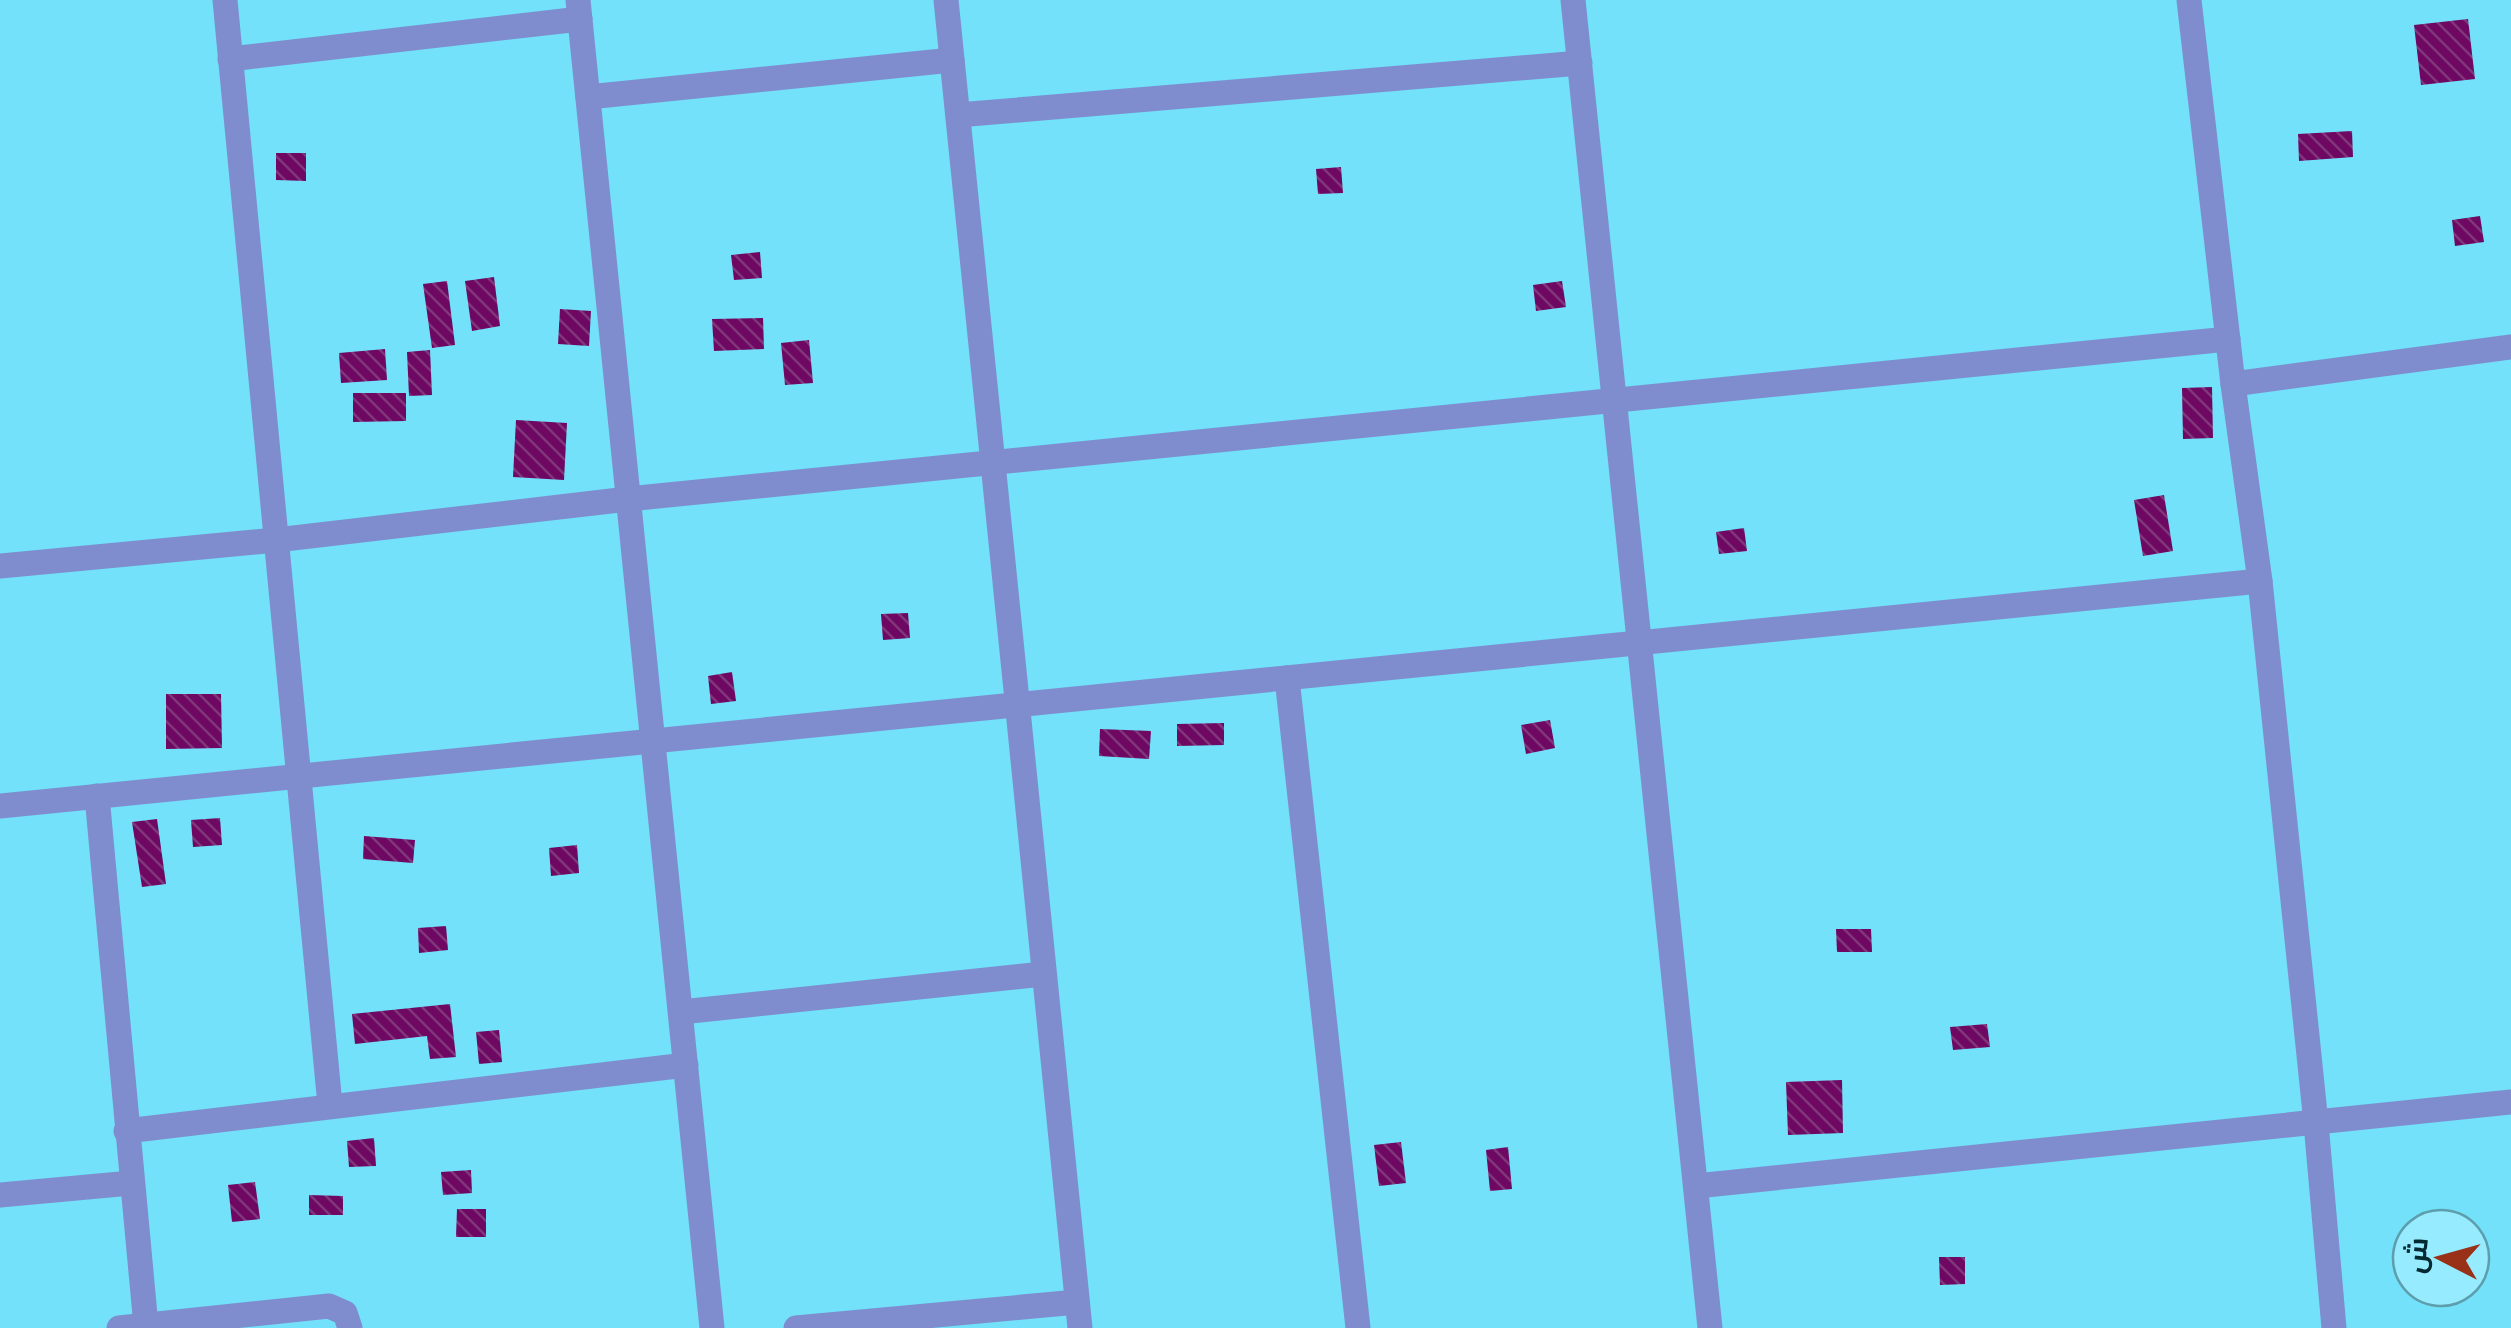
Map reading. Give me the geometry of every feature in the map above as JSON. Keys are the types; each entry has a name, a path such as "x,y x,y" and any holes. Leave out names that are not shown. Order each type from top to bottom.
{"street":[{"path":"225,0 330,1105"},
{"path":"796,1328 1078,1315 1042,974 1020,704 946,0"},
{"path":"1573,0 1710,1328"},
{"path":"2189,0 2260,581 2334,1328"},
{"path":"230,59 579,9 712,1328"},
{"path":"588,97 952,60"},
{"path":"958,115 1580,63"},
{"path":"0,566 2228,338"},
{"path":"2233,384 2511,347"},
{"path":"0,806 2260,581"},
{"path":"1287,678 1358,1328"},
{"path":"97,796 146,1326"},
{"path":"680,1012 1042,974"},
{"path":"126,1132 686,1065"},
{"path":"1696,1186 2511,1102"},
{"path":"0,1194 131,1182"},
{"path":"118,1328 330,1306 344,1314 350,1328"}],"building":[{"path":"2468,19 2475,79 2421,85 2414,25"},
{"path":"2352,131 2353,157 2299,161 2298,134"},
{"path":"276,153 306,153 306,181 276,180"},
{"path":"1341,167 1343,193 1318,194 1316,169"},
{"path":"2480,216 2484,242 2455,246 2452,220"},
{"path":"760,252 762,278 734,280 731,255"},
{"path":"494,277 500,326 472,331 465,281"},
{"path":"447,281 455,345 432,348 423,284"},
{"path":"1562,281 1566,307 1536,311 1533,285"},
{"path":"560,309 591,311 589,346 558,344"},
{"path":"763,318 764,349 714,351 712,319"},
{"path":"809,340 813,383 785,385 781,343"},
{"path":"385,349 387,380 341,383 339,353"},
{"path":"430,350 432,395 409,396 407,352"},
{"path":"2212,387 2213,438 2183,439 2182,388"},
{"path":"353,393 406,393 406,421 353,422"},
{"path":"516,420 567,423 564,480 513,477"},
{"path":"2164,495 2173,551 2143,556 2134,500"},
{"path":"1744,528 1747,551 1719,554 1716,532"},
{"path":"908,613 910,638 883,640 881,614"},
{"path":"732,672 736,701 711,704 708,676"},
{"path":"166,694 221,694 222,748 166,749"},
{"path":"1550,720 1555,748 1526,754 1521,725"},
{"path":"1224,723 1224,745 1177,746 1177,724"},
{"path":"1100,729 1151,731 1149,759 1099,756"},
{"path":"220,818 222,845 193,847 191,820"},
{"path":"157,819 166,884 142,887 132,822"},
{"path":"364,836 415,840 413,863 363,859"},
{"path":"577,845 579,873 551,876 549,848"},
{"path":"446,926 448,950 419,953 418,928"},
{"path":"1836,929 1871,929 1872,952 1837,952"},
{"path":"450,1004 456,1057 430,1059 427,1036 355,1044 352,1014"},
{"path":"1987,1024 1990,1047 1953,1050 1950,1027"},
{"path":"499,1030 502,1062 479,1064 476,1032"},
{"path":"1842,1080 1843,1133 1788,1135 1786,1082"},
{"path":"374,1138 376,1166 349,1167 347,1141"},
{"path":"1401,1142 1406,1183 1379,1186 1374,1145"},
{"path":"1508,1147 1512,1189 1490,1191 1486,1150"},
{"path":"471,1170 472,1193 443,1195 441,1172"},
{"path":"255,1182 260,1219 232,1222 228,1185"},
{"path":"309,1195 343,1196 343,1215 309,1215"},
{"path":"457,1209 486,1209 486,1237 456,1237"},
{"path":"1939,1257 1965,1257 1965,1284 1940,1285"}]}
